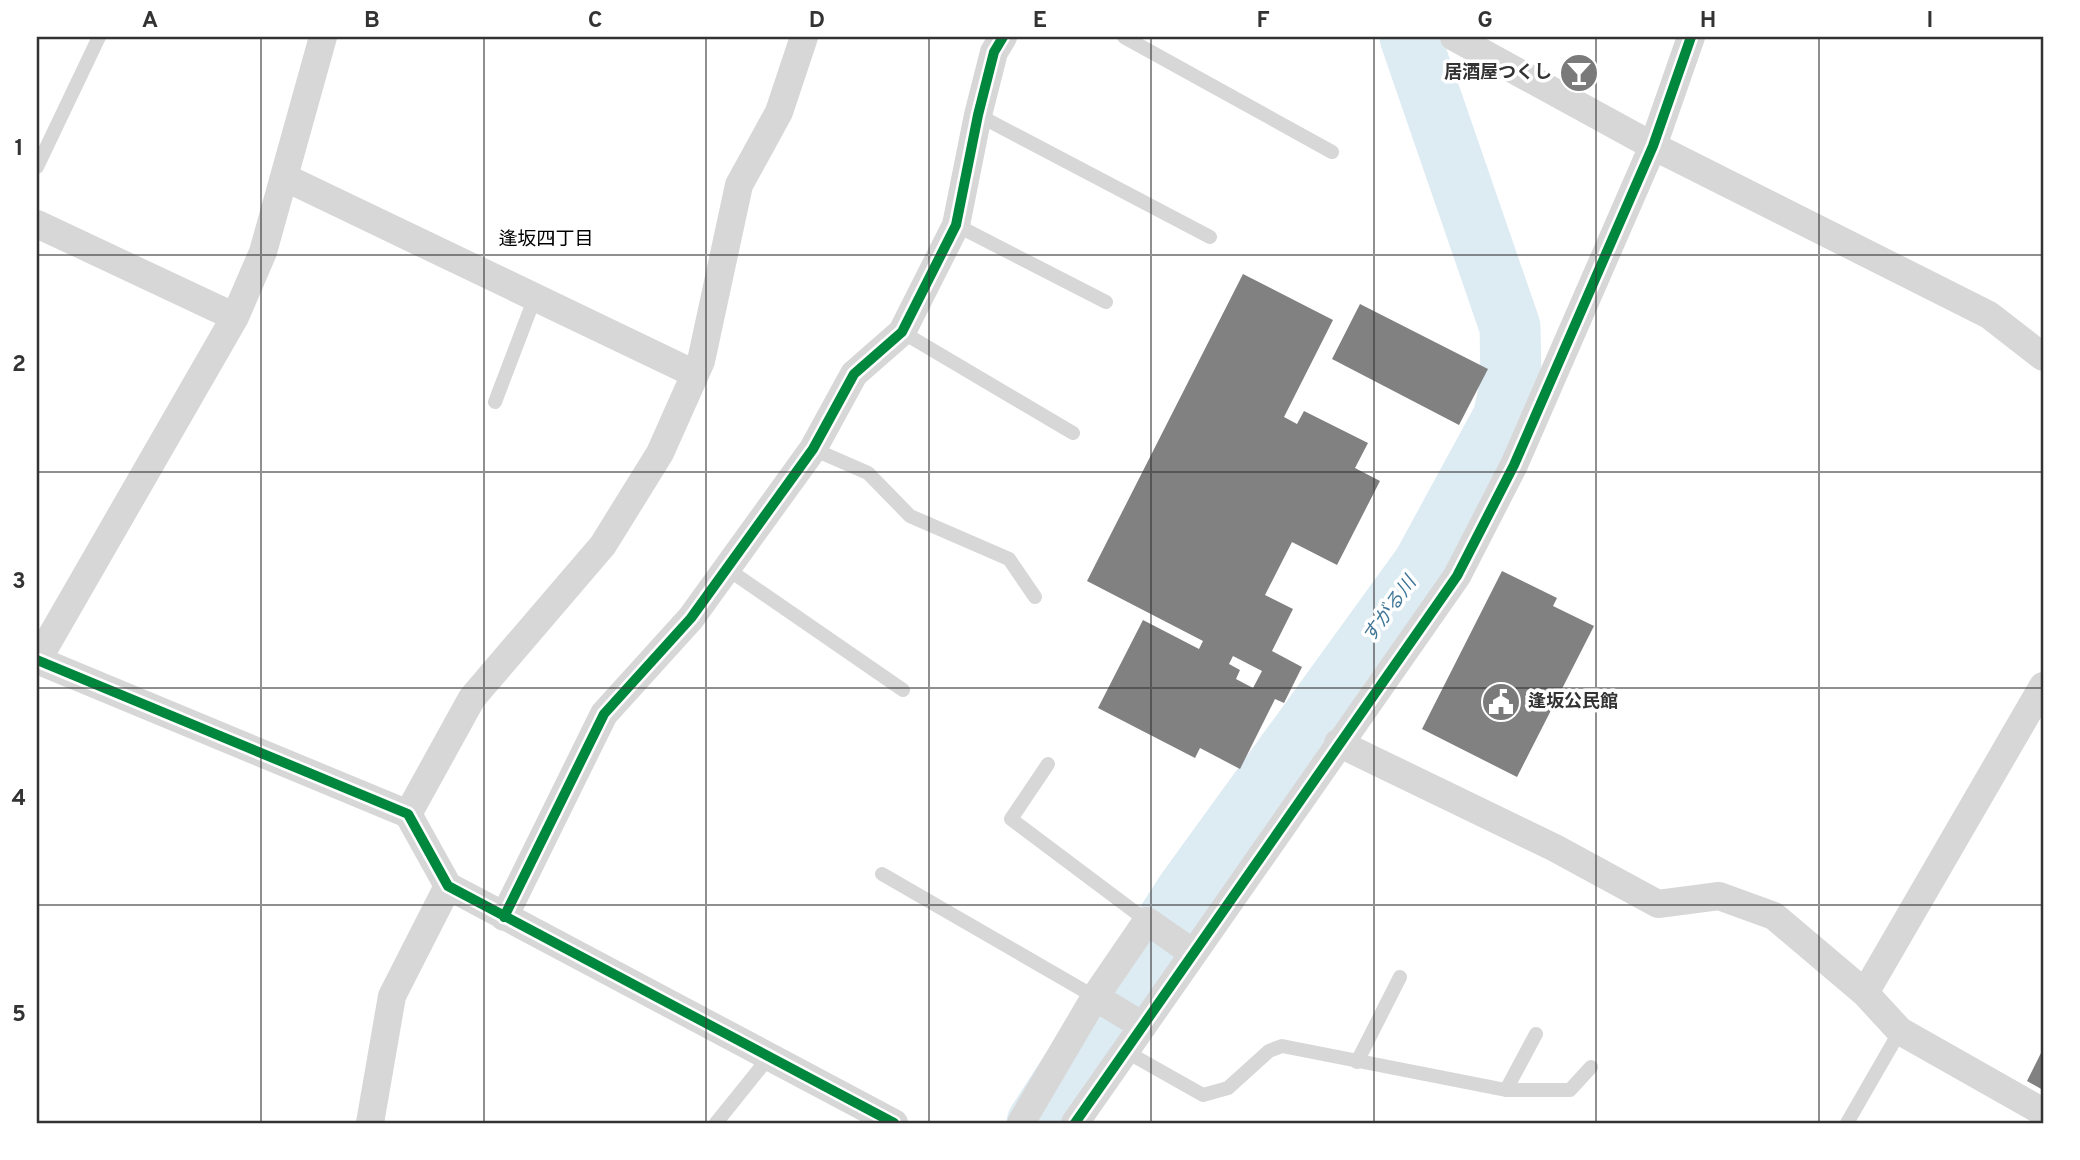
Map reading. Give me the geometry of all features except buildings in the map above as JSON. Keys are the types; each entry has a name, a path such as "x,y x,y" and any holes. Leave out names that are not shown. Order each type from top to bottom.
{"street":[{"path":"323,37 263,252 234,317 37,660 408,814 448,886 894,1123"},
{"path":"408,814 472,698 603,545 660,453 701,361 739,185 779,112 804,37"},
{"path":"504,917 604,713 691,618 813,449 854,374 902,332 956,226 978,115 994,52 1003,37"},
{"path":"1454,37 1653,146 1989,315 2043,357"},
{"path":"1021,1123 1118,1011 1184,947 1338,743 1457,576 1514,465 1653,146 1691,37"},
{"path":"284,177 695,374"},
{"path":"37,225 234,317"},
{"path":"1865,993 2043,686"},
{"path":"1338,743 1555,848 1658,904 1719,896 1774,916 1865,993 1900,1031 2043,1112"},
{"path":"370,1123 392,996 448,886"},
{"path":"1075,1123 1125,1051 1118,1011 1149,923 1184,947"}],"lane":[{"path":"37,167 99,37"},
{"path":"1124,37 1332,152"},
{"path":"978,115 1210,237"},
{"path":"956,226 1105,302"},
{"path":"495,402 536,298"},
{"path":"902,332 1073,433"},
{"path":"813,449 867,474 909,516 1010,559 1035,597"},
{"path":"726,568 904,690"},
{"path":"1048,764 1011,819 1149,923"},
{"path":"882,874 1118,1011"},
{"path":"1357,1062 1401,977"},
{"path":"1847,1123 1900,1031"},
{"path":"1506,1090 1536,1034"},
{"path":"1125,1051 1203,1095 1228,1088 1269,1051 1282,1046 1506,1090 1570,1090 1591,1067"},
{"path":"716,1123 770,1056"}],"waterway":[{"name":"すがる川","path":"1037,1123 1186,892 1423,565 1503,418 1511,382 1510,327 1410,37"}],"cycle path":[{"path":"504,917 604,714 691,618 813,449 854,374 902,332 956,225 978,115 994,52 1003,37"},
{"path":"1075,1123 1457,576 1514,465 1653,146 1691,37"},
{"path":"37,660 408,814 448,886 894,1123"}],"place":[{"name":"居酒屋つくし","path":"1579,73"},
{"name":"逢坂公民館","path":"1501,702"}],"district":[{"name":"逢坂四丁目","path":"546,240"}]}
